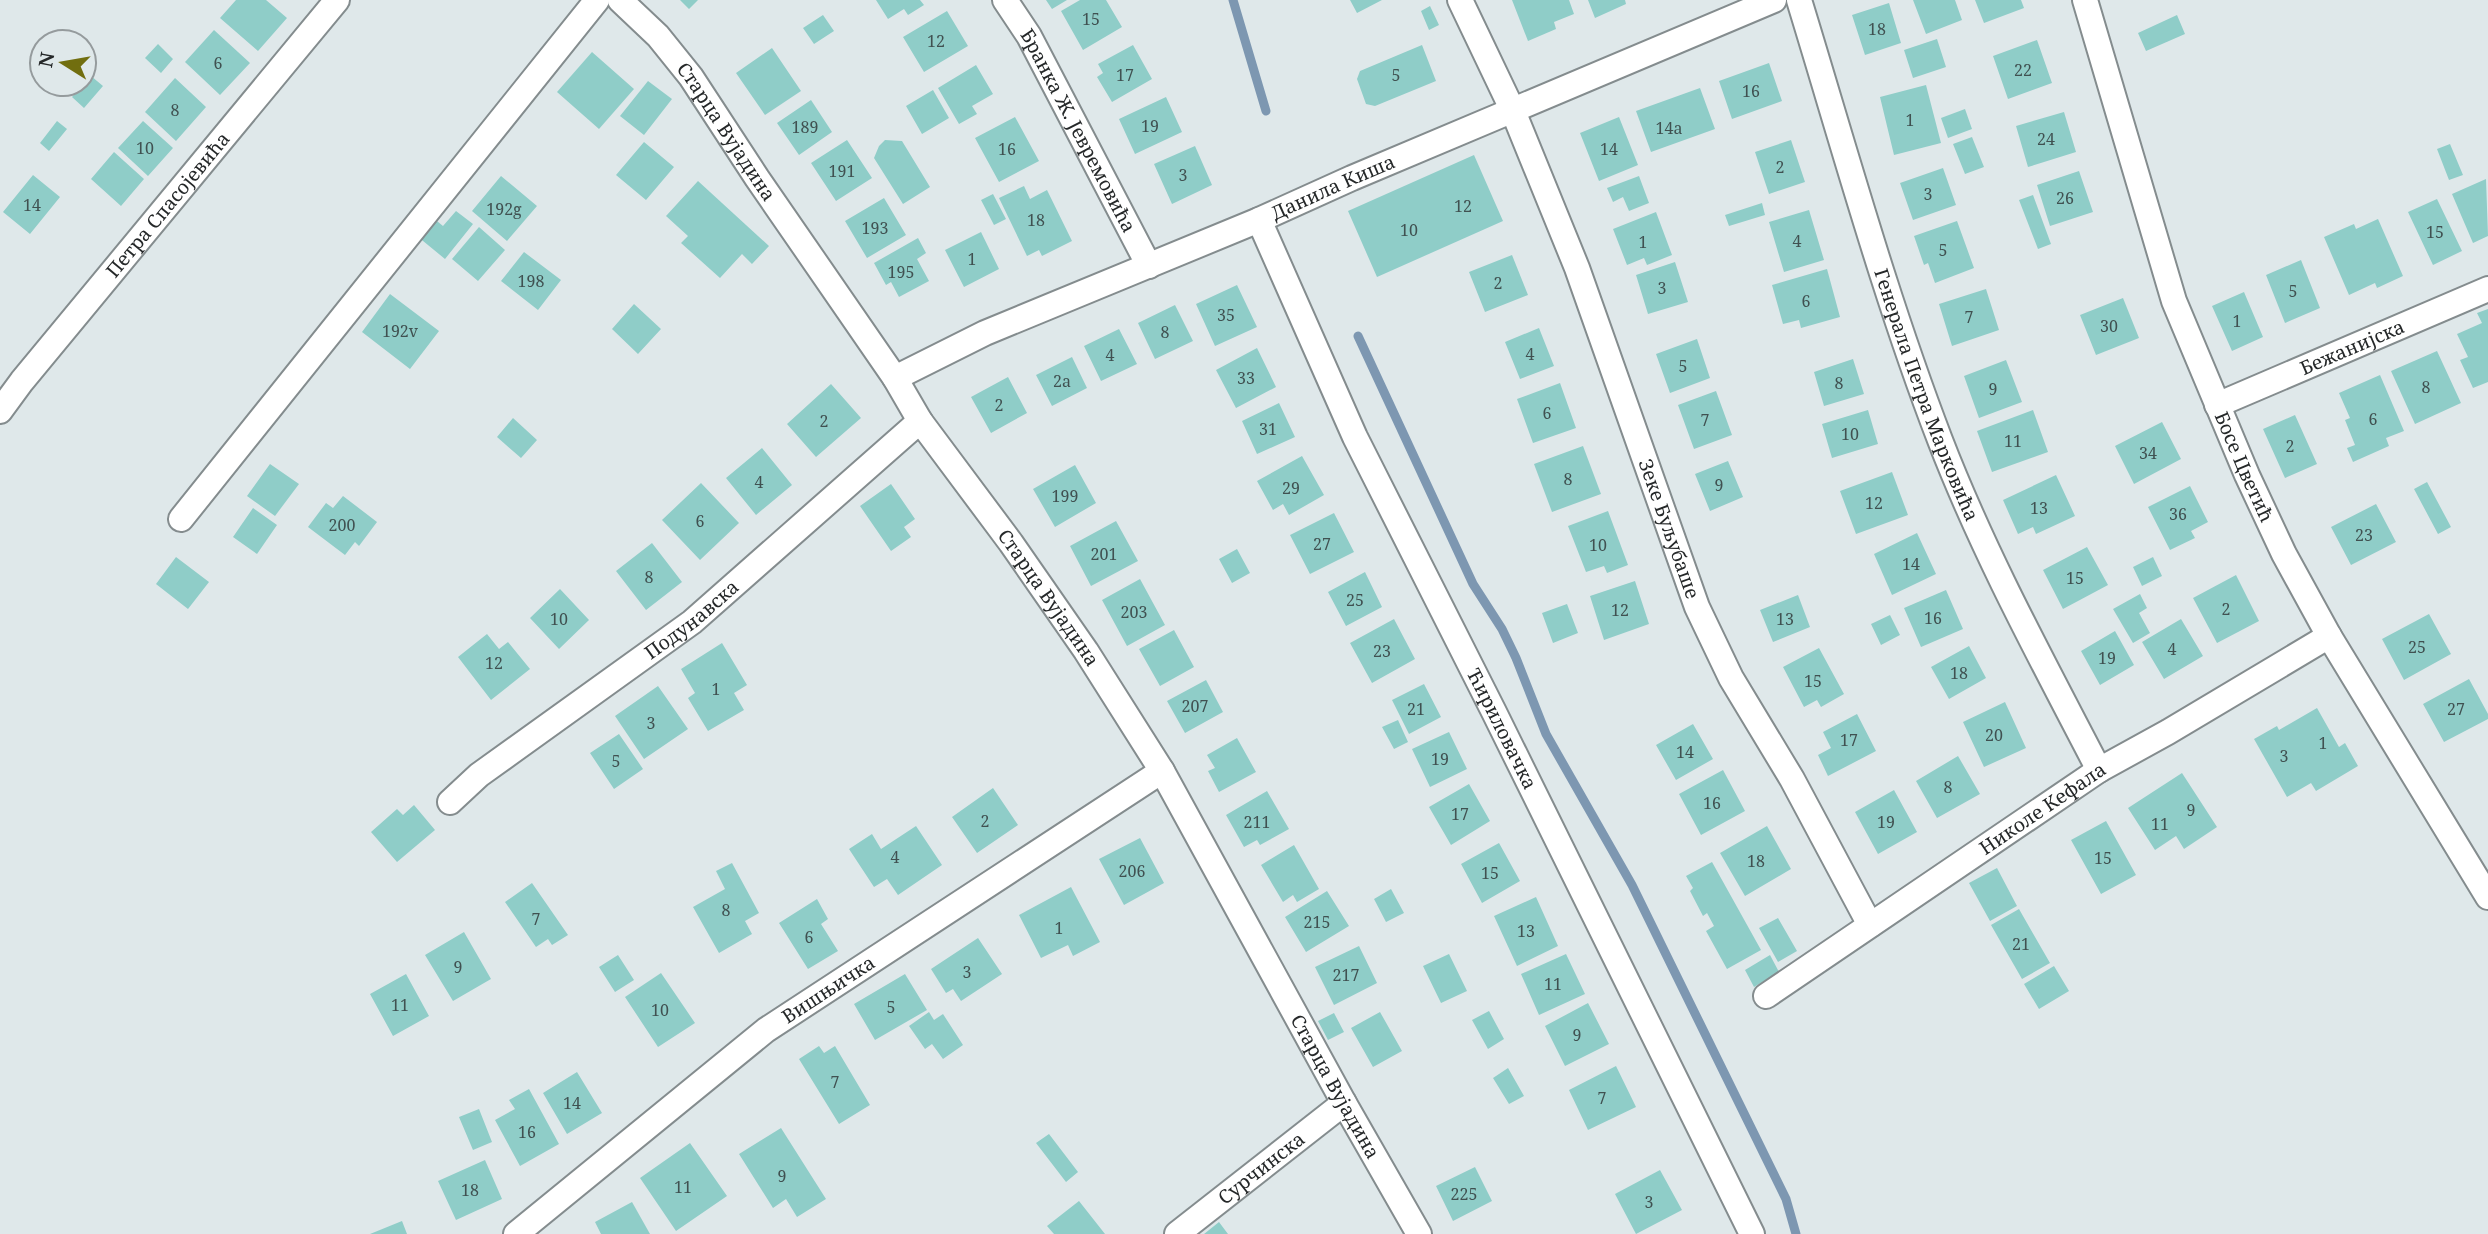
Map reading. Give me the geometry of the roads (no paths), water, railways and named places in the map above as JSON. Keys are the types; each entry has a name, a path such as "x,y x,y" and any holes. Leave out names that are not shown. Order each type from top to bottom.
{"street":[{"name":"Петра Спасојевића","path":"0,411 337,0"},
{"path":"181,519 597,0"},
{"name":"Старца Вујадина","path":"620,0 658,36 691,77 895,378 920,421 1011,543 1086,651 1162,771 1419,1234"},
{"name":"Бранка Ж. Јевремовића","path":"1005,0 1029,36 1149,266"},
{"name":"Зеке Буљубаше","path":"1460,0 1513,111 1577,268 1697,607 1731,678 1792,779 1870,925"},
{"name":"Данила Киша","path":"895,378 985,332 1259,220 1774,0"},
{"name":"Генерала Петра Марковића","path":"1800,0 1893,308 1941,442 2006,590 2099,770"},
{"name":"Босе Цветић","path":"2085,0 2174,301 2217,405 2284,554 2329,636 2488,897"},
{"name":"Ћириловачка","path":"1259,220 1354,437 1494,712 1752,1234"},
{"name":"Бежанијска","path":"2217,405 2488,289"},
{"name":"Подунавска","path":"450,802 479,775 692,622 920,421"},
{"name":"Николе Кефала","path":"1766,996 2099,770 2329,636"},
{"name":"Вишњичка","path":"516,1234 766,1030 1162,771"},
{"name":"Сурчинска","path":"1177,1234 1344,1103"}],"waterway":[{"path":"1233,0 1266,111"},
{"path":"1358,336 1473,584 1502,629 1516,658 1546,734 1632,885 1786,1199 1796,1234"}]}
